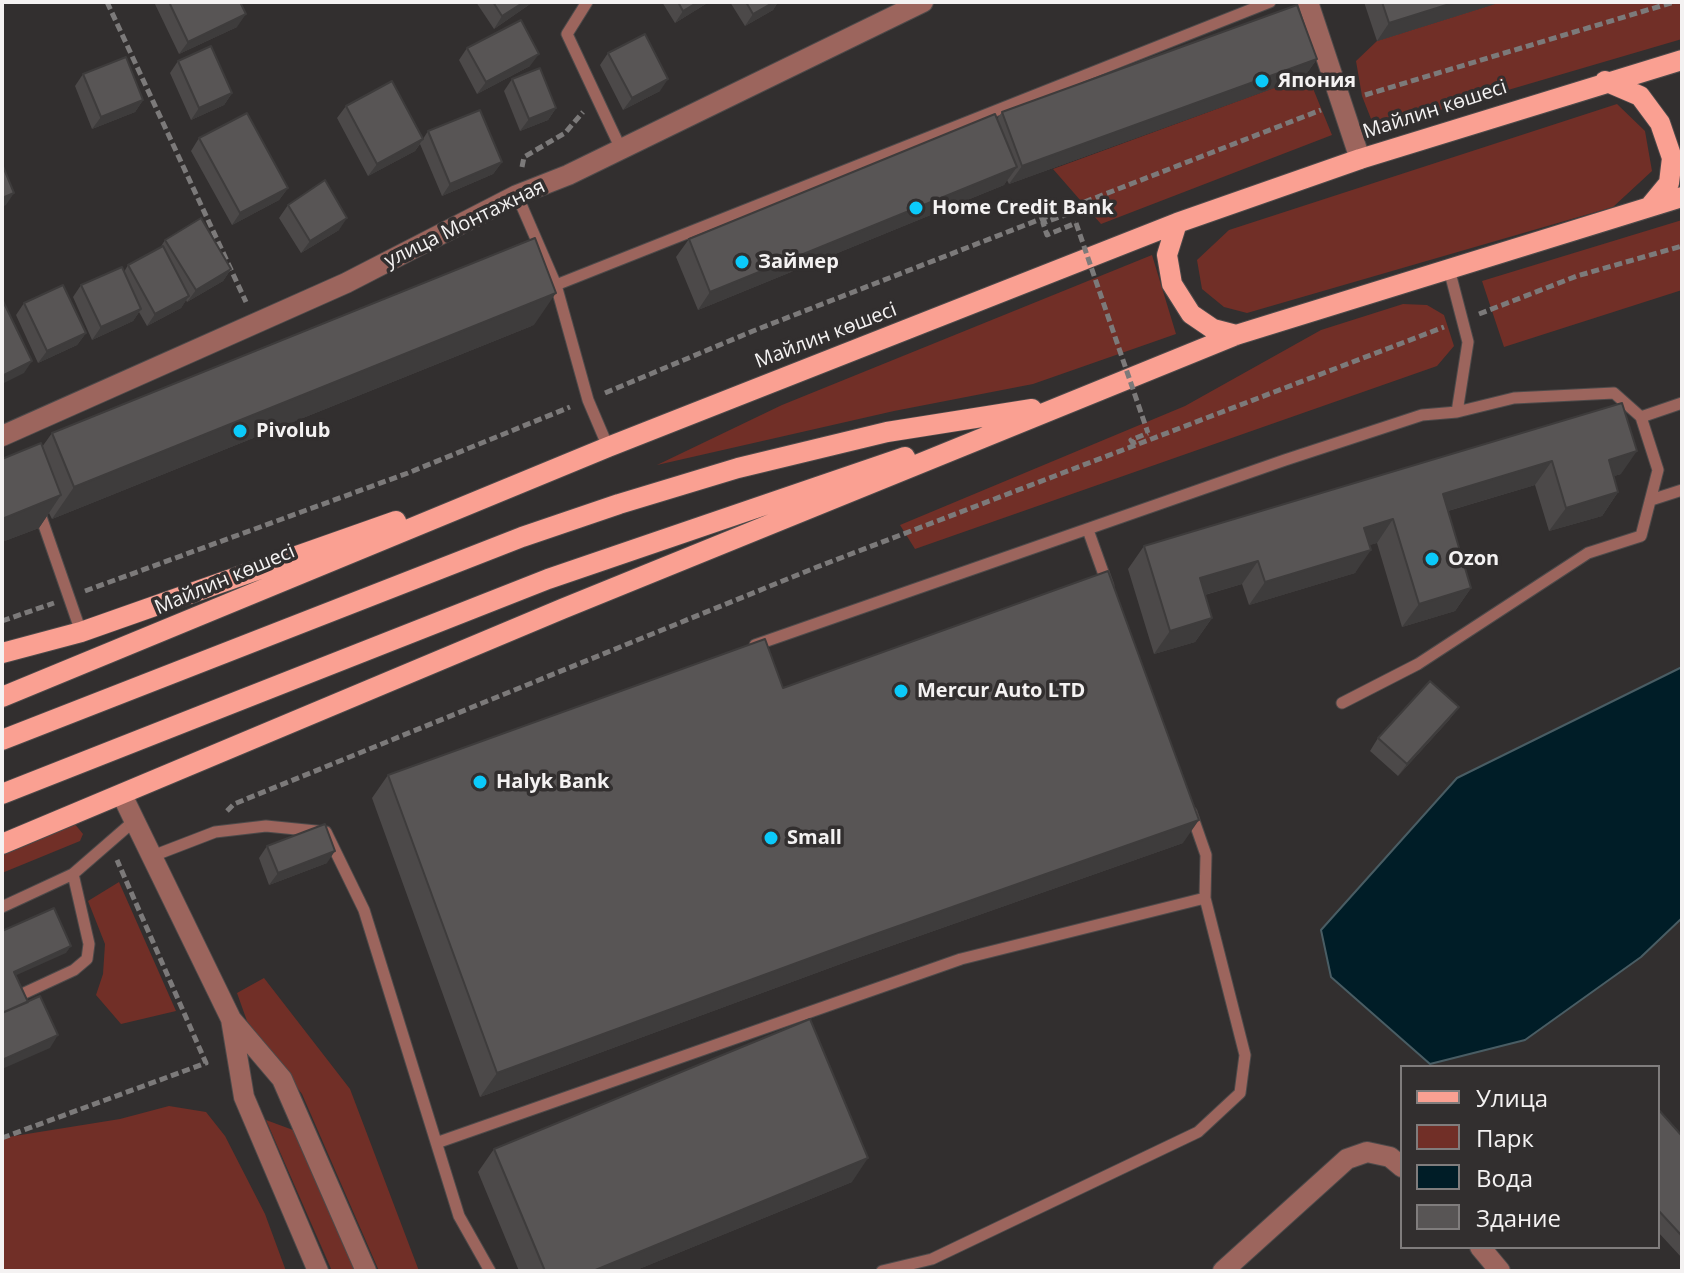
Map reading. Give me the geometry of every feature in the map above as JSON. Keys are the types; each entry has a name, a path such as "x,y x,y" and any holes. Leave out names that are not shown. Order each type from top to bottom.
{"main road":[{"name":"Майлин көшесі","path":"2,697 608,447 1177,223 1360,159 1605,81 1682,60"},
{"path":"1605,81 1640,96 1660,123 1672,158 1669,183 1650,206"},
{"path":"2,844 562,609 1236,335 1682,197"},
{"path":"1177,223 1167,255 1172,284 1191,314 1213,329 1236,335"},
{"path":"2,740 522,537 619,504 738,468 887,432 1068,403"},
{"path":"2,794 548,579 737,511 1068,403"},
{"path":"2,653 81,632 608,447"}],"street":[{"name":"улица Монтажная","path":"2,436 55,421 257,325 517,195 568,175 923,2"},
{"path":"1308,2 1360,159"},
{"path":"122,795 231,1019 282,1079 366,1271"},
{"path":"231,1019 244,1097 318,1271"},
{"path":"1223,1271 1347,1159 1367,1152 1390,1157 1400,1165"},
{"path":"1482,1249 1500,1271"}],"lane":[{"path":"587,2 567,34 620,147"},
{"path":"556,285 1270,2"},
{"path":"517,195 556,285 588,400 608,447"},
{"path":"521,245 536,239"},
{"path":"1449,269 1468,342 1457,412"},
{"path":"748,647 1409,420 1514,398 1614,393 1641,417 1658,470 1641,536 1588,553 1418,664 1342,703"},
{"path":"1641,417 1682,403"},
{"path":"1651,500 1682,490"},
{"path":"35,500 81,632"},
{"path":"1088,530 1115,604"},
{"path":"882,1271 932,1259 1198,1132 1240,1093 1245,1055 1205,898 1206,855 1185,796"},
{"path":"2,907 73,874 134,821"},
{"path":"150,857 215,832 266,826 326,832 364,910 439,1142 459,1216 490,1271"},
{"path":"18,996 74,970 87,959 89,944 73,874"},
{"path":"439,1142 961,959 1205,898"}],"path":[{"path":"107,2 257,325"},
{"path":"2,621 408,473 753,331 1340,103 1674,2"},
{"path":"517,195 524,157 565,133 591,103"},
{"path":"1075,206 1076,211 1043,223 1047,235 1076,223 1148,433 1131,440 1133,443 1160,432 1162,435"},
{"path":"215,832 221,816 234,804 802,572 1577,276 1682,246"},
{"path":"2,1138 206,1063 109,843"}],"green space":[{"path":"1501,2 1682,2 1682,39 1375,129 1362,96 1356,61 1377,41"},
{"path":"1304,77 1312,86 1332,135 1101,224 1053,169"},
{"path":"1617,104 1645,131 1652,171 1613,207 1247,313 1224,307 1202,289 1197,260 1229,230"},
{"path":"1682,220 1682,290 1504,347 1482,281"},
{"path":"1152,255 1176,334 1033,384 894,411 657,465 782,405"},
{"path":"1403,304 1427,305 1444,315 1454,346 1437,366 915,549 900,525 1185,406 1321,330"},
{"path":"74,823 83,834 80,841 2,873 2,855"},
{"path":"119,882 176,1011 121,1024 96,995 103,974 105,944 88,901"},
{"path":"264,978 350,1089 419,1271 379,1271 302,1094 247,1021 237,993"},
{"path":"169,1106 206,1112 225,1136 265,1214 286,1271 2,1271 2,1138 120,1119"},
{"path":"266,1120 293,1130 356,1271 332,1271"}],"water":[{"path":"1682,667 1682,918 1641,957 1525,1040 1430,1064 1331,977 1321,930 1457,778"}],"building":[{"path":"169,2 240,2 246,14 188,42"},
{"path":"493,2 524,2 502,16"},
{"path":"678,2 698,2 683,11"},
{"path":"746,2 774,2 753,14"},
{"path":"1382,2 1456,2 1389,23"},
{"path":"1297,5 1317,59 1022,166 1002,112"},
{"path":"521,20 539,54 486,82 467,48"},
{"path":"645,34 668,79 632,98 608,53"},
{"path":"211,46 232,93 199,108 178,61"},
{"path":"126,57 143,100 101,117 83,74"},
{"path":"540,68 556,108 529,119 512,79"},
{"path":"392,81 423,139 377,164 346,106"},
{"path":"480,110 502,162 450,184 428,131"},
{"path":"247,113 288,188 240,213 199,138"},
{"path":"995,114 1017,167 710,292 689,239"},
{"path":"2,164 14,193 2,198"},
{"path":"325,180 347,218 310,241 288,205"},
{"path":"201,218 231,269 196,290 165,240"},
{"path":"535,238 556,293 74,487 52,433"},
{"path":"163,246 189,296 155,314 128,265"},
{"path":"122,267 141,309 101,327 81,285"},
{"path":"63,285 86,333 47,351 24,303"},
{"path":"2,299 32,361 2,376"},
{"path":"1622,403 1637,451 1609,460 1618,492 1566,508 1552,461 1443,494 1471,588 1419,604 1393,519 1364,528 1371,550 1265,582 1258,561 1200,578 1212,618 1170,631 1144,546"},
{"path":"41,443 61,495 2,519 2,459"},
{"path":"1108,571 1199,820 870,936 497,1073 388,775 765,639 783,688"},
{"path":"1430,681 1459,707 1407,764 1378,738"},
{"path":"325,824 335,851 278,873 267,846"},
{"path":"54,908 71,946 14,972 28,1002 2,1013 2,931"},
{"path":"40,996 58,1035 2,1060 2,1013"},
{"path":"810,1019 868,1158 593,1271 545,1271 494,1149"},
{"path":"1660,1111 1682,1136 1682,1236 1660,1212"}],"place":[{"name":"Япония","path":"1262,81"},
{"name":"Home Credit Bank","path":"916,208"},
{"name":"Займер","path":"742,262"},
{"name":"Pivolub","path":"240,431"},
{"name":"Ozon","path":"1432,559"},
{"name":"Mercur Auto LTD","path":"901,691"},
{"name":"Halyk Bank","path":"480,782"},
{"name":"Small","path":"771,838"}]}
